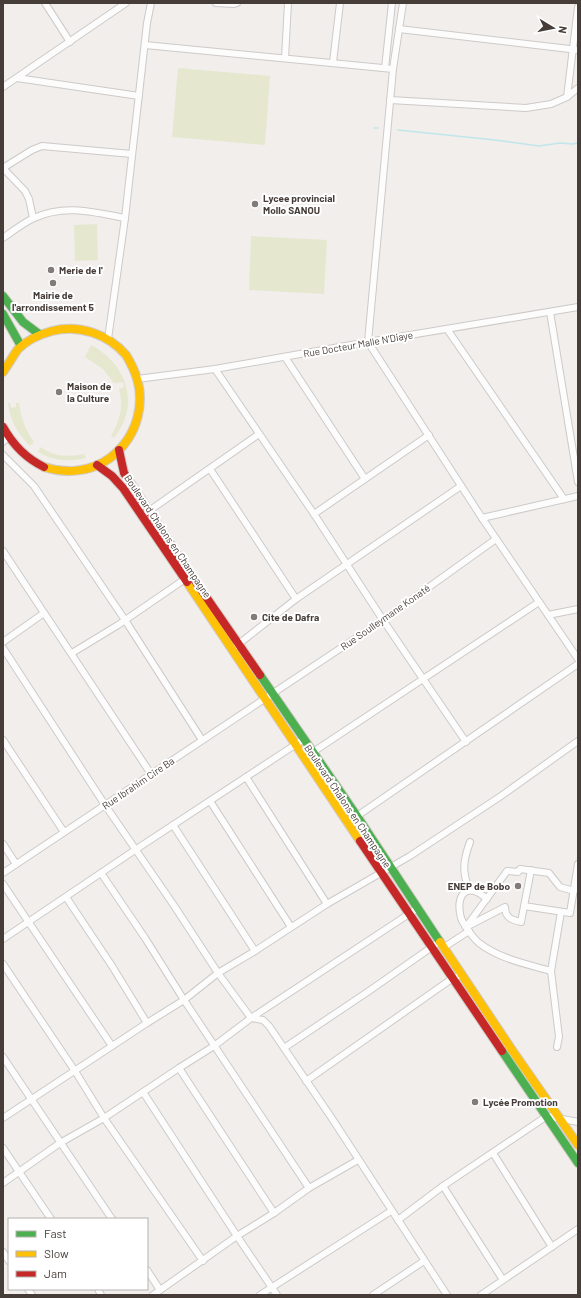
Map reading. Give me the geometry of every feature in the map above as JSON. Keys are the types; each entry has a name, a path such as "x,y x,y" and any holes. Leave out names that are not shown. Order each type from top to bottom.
{"main road":[{"path":"3,296 23,323 29,329 39,334"},
{"path":"3,314 21,346"},
{"path":"3,372 11,358 21,346 39,334 59,328 76,328 93,332 108,339 125,355 132,365 138,379 140,396 138,416 131,434 119,450 111,457 97,465 80,470 68,471 45,467 24,455 6,439 3,427"},
{"name":"Boulevard Chalons en Champagne","path":"119,450 124,473 146,513 188,577 231,649 348,822 380,873 578,1163"},
{"name":"Boulevard Chalons en Champagne","path":"97,465 109,472 146,513"},
{"name":"Boulevard Chalons en Champagne","path":"188,577 239,643 272,694 357,816 441,945 578,1145"}],"street":[{"path":"45,3 70,42"},
{"path":"3,87 126,3"},
{"path":"108,339 125,218 151,3"},
{"path":"216,3 237,3"},
{"path":"285,58 288,3"},
{"path":"333,62 340,3"},
{"path":"385,68 392,3"},
{"path":"403,3 393,69 368,342 482,518 578,659"},
{"path":"567,97 576,49 578,7"},
{"path":"399,29 576,49"},
{"path":"145,45 393,69"},
{"path":"17,78 139,96"},
{"path":"390,100 526,108 551,104 567,97 578,88"},
{"path":"33,218 29,199 25,191 3,168 32,150 42,146 132,154"},
{"path":"3,238 33,218 49,212 68,209 125,218"},
{"name":"Rue Docteur Malle N'Diaye","path":"138,379 215,369 578,306"},
{"path":"550,312 578,482"},
{"path":"446,329 564,499"},
{"path":"285,357 365,479"},
{"path":"215,369 466,742"},
{"path":"146,513 259,434"},
{"path":"314,514 429,435"},
{"path":"3,455 34,486 125,620 202,740"},
{"path":"210,469 296,599"},
{"path":"231,649 296,599 461,486"},
{"path":"482,518 578,496"},
{"name":"Rue Soulleymane Konaté","path":"272,694 383,620 496,539"},
{"path":"3,551 151,774"},
{"path":"72,653 125,620 188,577"},
{"path":"304,758 539,602"},
{"path":"548,615 578,609"},
{"path":"3,642 44,613"},
{"path":"3,648 105,805 218,973 251,1018 263,1020 269,1026 331,1117 447,1295"},
{"path":"348,822 578,664"},
{"name":"Rue Ibrahim Cire Ba","path":"3,873 272,694"},
{"path":"3,939 172,825 304,739"},
{"path":"3,740 64,832"},
{"path":"3,1118 184,1000 218,973 255,951 327,904 390,868 501,796 578,742"},
{"path":"246,777 327,904"},
{"path":"210,801 291,927"},
{"path":"172,825 255,951"},
{"path":"469,890 465,880 464,863 470,842"},
{"path":"3,844 16,864"},
{"path":"524,906 570,913 578,864"},
{"path":"468,929 507,871 518,872 520,869 549,873 560,888 574,891"},
{"path":"284,1048 369,992 431,947 441,945 505,907 505,912 511,920 521,922 530,870"},
{"path":"101,873 309,1188"},
{"path":"3,884 112,1046"},
{"path":"487,899 476,890 469,890 464,892 460,900 462,919 478,943 505,958 551,971"},
{"path":"66,897 112,966 147,1023"},
{"path":"3,1183 60,1143 104,1118 214,1046 251,1018 418,908"},
{"path":"557,1047 559,1037 551,971 561,912"},
{"path":"3,964 104,1118 203,1261"},
{"path":"306,1081 452,978 462,975"},
{"path":"3,1057 111,1218"},
{"path":"179,1068 274,1213"},
{"path":"143,1092 277,1295"},
{"path":"398,1220 443,1186 547,1116 578,1122"},
{"path":"3,1148 50,1218"},
{"path":"493,1153 552,1247"},
{"path":"153,1295 309,1188 358,1160"},
{"path":"443,1186 503,1280"},
{"path":"260,1295 391,1211"},
{"path":"481,1295 578,1229"},
{"path":"373,1295 424,1261"},
{"path":"148,1272 160,1290"}],"green space":[{"path":"178,68 270,76 265,145 172,137"},
{"path":"97,224 98,260 75,261 74,225"},
{"path":"251,236 327,240 324,294 249,290"},
{"path":"91,345 114,363 126,386 128,399 127,412 122,425 114,438 111,436 119,419 121,401 119,389 124,387 123,382 114,383 103,369 85,357"},
{"path":"8,403 10,403 11,408 16,407 16,403 19,403 24,423 34,442 30,446 15,427"},
{"path":"41,447 51,453 67,456 84,454 86,458 73,460 55,459 38,452"}],"waterway":[{"path":"398,130 539,146 560,143 578,143"}],"traffic: fast":[{"path":"3,296 23,322 39,334"},
{"path":"3,314 21,346"},
{"path":"260,675 357,816 440,942"},
{"path":"502,1051 578,1163"}],"traffic: slow":[{"path":"3,372 18,349 26,343 43,334 62,329 83,330 102,336 119,348 126,355 132,366 137,378 140,403 134,428 120,449 103,463 87,469 61,471 44,467"},
{"path":"187,582 360,841"},
{"path":"440,942 578,1145"}],"traffic: jam":[{"path":"3,427 11,440 25,455 44,467"},
{"path":"119,450 124,473 191,575 260,675"},
{"path":"97,465 112,476 123,488 187,582"},
{"path":"360,841 502,1051"}],"place":[{"name":"Lycee provincial Mollo SANOU","path":"255,204"},
{"name":"Merie de l'","path":"51,270"},
{"name":"Mairie de l'arrondissement 5","path":"53,283"},
{"name":"Maison de la Culture","path":"59,392"},
{"name":"Cite de Dafra","path":"254,617"},
{"name":"ENEP de Bobo","path":"518,886"},
{"name":"Lycée Promotion","path":"475,1102"}]}
